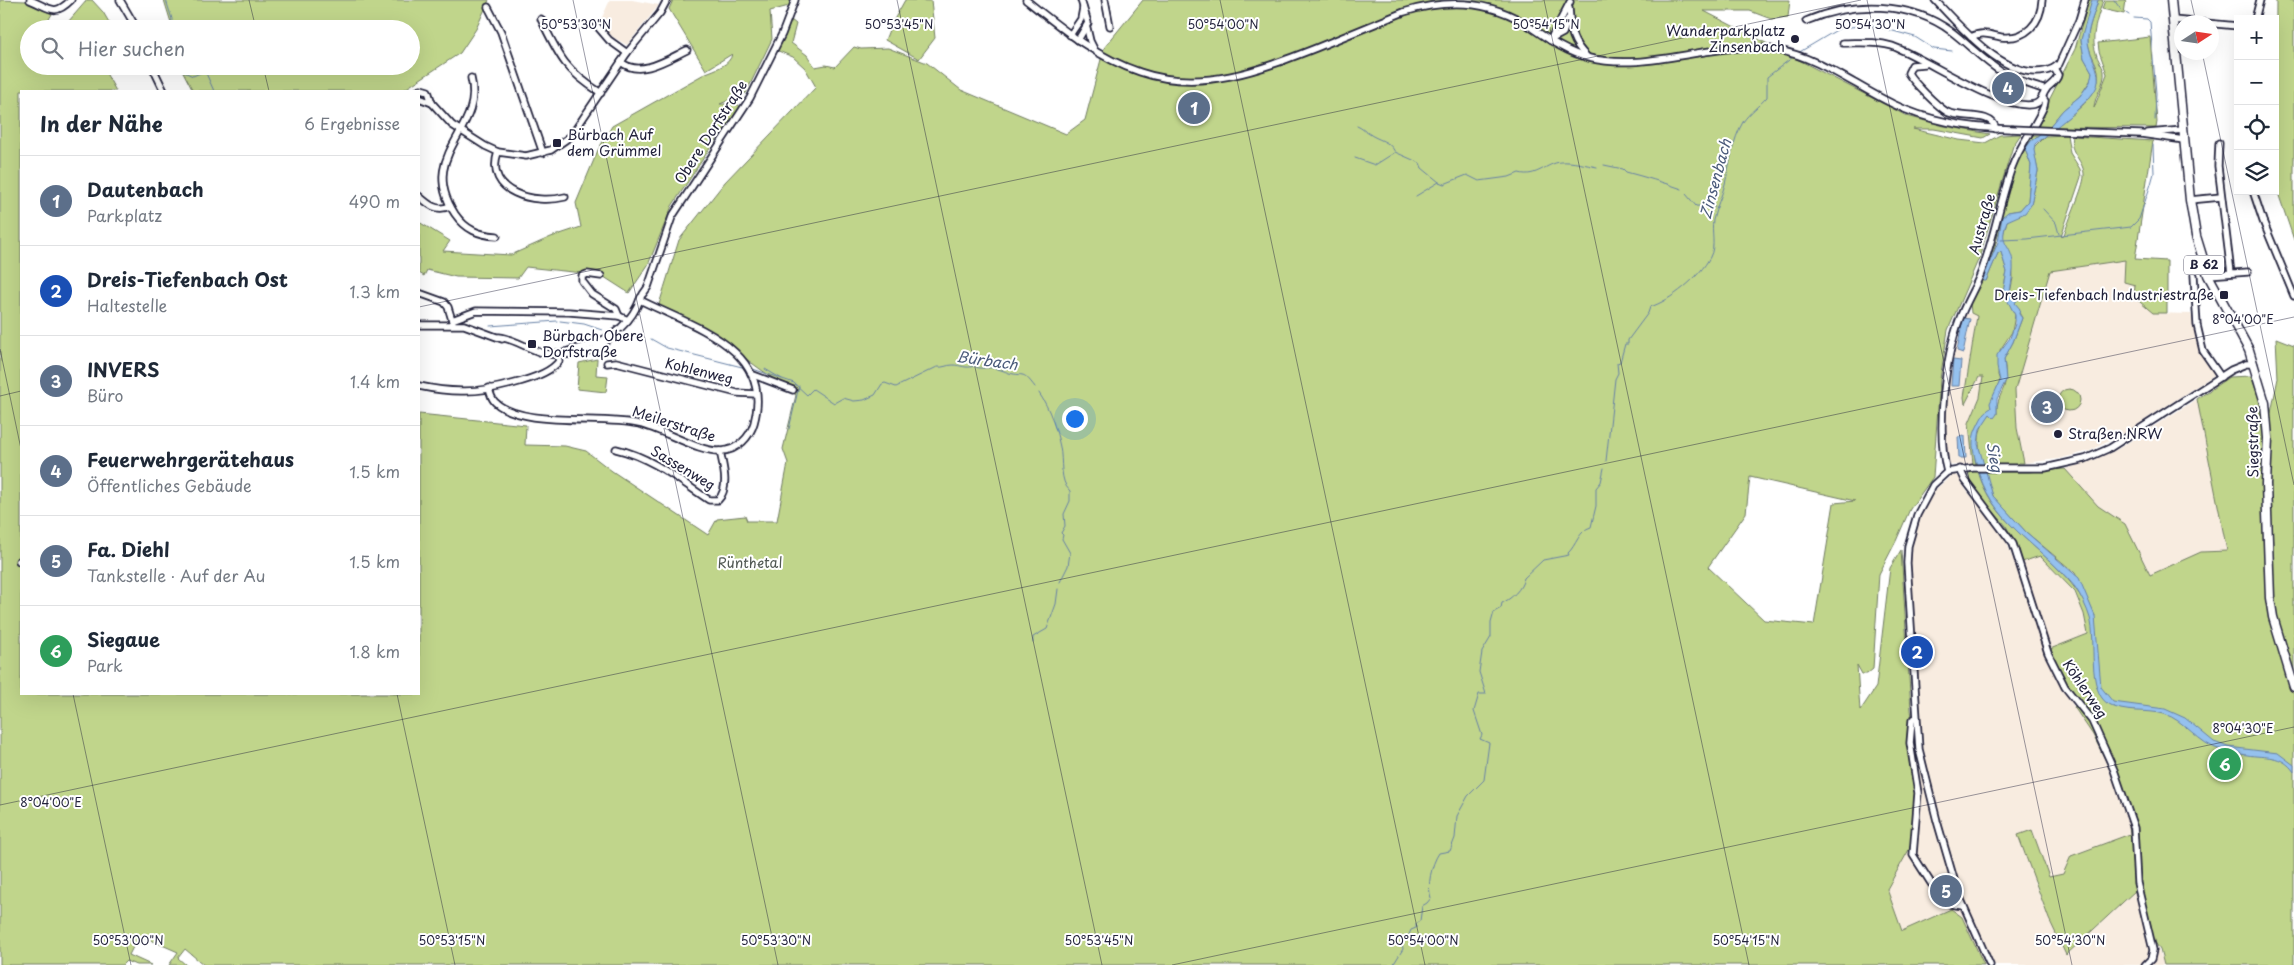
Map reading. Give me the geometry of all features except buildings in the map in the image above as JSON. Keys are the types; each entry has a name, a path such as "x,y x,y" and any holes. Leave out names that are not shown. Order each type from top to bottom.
{"main road":[{"name":"Siegstraße","path":"2171,0 2190,200 2196,236 2208,275 2235,323 2254,364 2263,392 2267,424 2266,493 2270,598 2273,617 2294,687"}],"street":[{"path":"30,0 54,10 61,10 71,0"},
{"path":"120,0 132,20"},
{"path":"420,90 428,91 432,103 459,132 498,152 526,156 543,153 551,150 571,136 627,53 660,14 667,0"},
{"name":"Obere Dorfstraße","path":"454,323 480,330 507,341 516,342 543,353 572,354 589,351 605,344 609,337 621,329 643,294 644,285 672,217 750,98 776,47 795,0"},
{"path":"1026,0 1070,35 1095,51 1117,63 1150,75 1200,80 1224,79 1246,74 1404,12 1442,2 1474,3 1497,9 1512,16 1568,51 1588,58 1621,63 1714,51 1752,48 1776,50 1801,57 1892,104 1919,115 1963,125 1996,129 2141,134 2184,140"},
{"path":"1105,0 1110,26"},
{"path":"1935,0 1957,25 1971,37 1998,58 2017,69 2042,73 2054,68"},
{"path":"1971,37 1978,33 2013,37 2024,34 2037,21 2042,0"},
{"name":"Austraße","path":"1947,472 1943,438 1948,363 1952,343 1960,316 1981,273 2013,165 2026,136 2044,106 2045,102 2042,97 2058,78 2054,68 2059,64 2079,20 2085,0"},
{"path":"2256,15 2260,0"},
{"path":"1070,35 1081,20 1082,3"},
{"path":"1082,3 1088,18 1087,28 1090,42 1095,51"},
{"path":"1550,40 1570,3"},
{"path":"1570,3 1572,38 1577,47 1588,58"},
{"path":"488,7 501,32 543,153"},
{"path":"1806,22 1823,14 1843,11 1886,7 1909,10 1935,21 1951,31 2004,74 2046,90"},
{"path":"541,19 566,66 577,78 601,93"},
{"path":"2173,20 2234,26"},
{"path":"596,26 609,40 627,53"},
{"path":"1078,40 1087,28"},
{"path":"1843,43 1883,44 1906,52 1953,78 2014,104 2035,104 2042,97"},
{"path":"621,62 626,66 635,68 646,67 687,50"},
{"path":"1927,64 1912,65 1909,69 1908,73 1914,83 1947,112 1988,119 1994,124 1996,129"},
{"path":"156,75 164,90"},
{"path":"471,78 473,88 472,109 449,149 444,167 444,182 450,206 459,219 476,233 497,236"},
{"path":"420,98 432,103"},
{"path":"2141,134 2183,130"},
{"path":"2219,143 2218,166 2231,273"},
{"path":"498,152 496,172 513,193 526,198 544,201 565,197"},
{"path":"2254,195 2262,221 2294,296"},
{"path":"420,197 434,208 444,209 450,206"},
{"path":"2190,200 2221,197"},
{"path":"2208,275 2248,272"},
{"path":"601,276 587,274 582,276 582,281 592,294 616,309 619,316"},
{"path":"2194,275 2198,325 2203,351 2221,377"},
{"path":"420,293 444,302 454,323"},
{"name":"Meilerstraße","path":"489,388 494,401 516,412 552,419 628,421 654,428 703,448 720,452 740,444 749,434 756,411 756,394 751,374 739,354 723,340 640,300"},
{"name":"Obere Dorfstraße","path":"420,323 454,323 476,311 569,312 619,316 628,320"},
{"path":"420,386 436,390 463,392 537,378 554,369 559,361 554,353"},
{"name":"Kohlenweg","path":"607,363 616,362 737,393 756,394"},
{"path":"1990,965 1963,906 1925,776 1919,749 1907,562 1912,527 1922,503 1933,485 1947,472 1973,468 2045,468 2092,456 2120,442 2232,370 2247,368 2254,364"},
{"path":"751,374 758,374 793,390"},
{"name":"Sassenweg","path":"616,449 634,453 655,463 709,500 718,500 724,493 725,482 720,452"},
{"name":"Köhlerweg","path":"1960,469 1970,488 2012,544 2048,653 2065,687 2096,727 2126,801 2135,836 2138,883 2153,950 2151,959 2145,965"},
{"path":"1916,718 1912,720 1910,733 1918,792 1913,855 1936,891 1950,904 1963,906"}],"shaded area":[{"path":"610,0 632,0 659,5 627,45 604,32 599,24"},
{"path":"2125,260 2135,285 2153,313 2191,314 2201,352 2217,373 2128,431 2090,451 2058,459 2024,463 2017,428 2015,390 2050,271"},
{"path":"1971,313 1977,316 1964,397 1965,403 1974,390 1979,377 1983,377 1980,397 1969,423 1973,464 1951,465 1947,460 1945,446 1945,423 1951,361 1963,315"},
{"path":"2197,399 2227,551 2201,552 2150,575 2125,524 2098,506 2065,469 2094,460 2118,449"},
{"path":"1954,474 1959,477 1966,490 1990,517 2007,543 2015,564 2040,556 2074,592 2084,614 2088,634 2046,651 2074,707 2093,735 2126,801 2130,834 2071,856 2063,874 2049,877 2032,830 2034,881 2049,919 2067,955 2136,890 2164,965 1984,965 1962,917 1950,909 1902,931 1887,889 1911,846 1917,756 1921,736 1907,578 1910,548 1918,518 1931,493"}],"green space":[{"name":"Rünthetal","path":"0,0 26,1 52,14 50,20 20,20 20,75 107,75 115,90 20,90 20,695 420,695 420,414 526,425 525,445 565,446 586,451 612,471 708,535 717,519 745,516 747,521 777,521 788,463 783,449 796,395 731,348 657,311 679,240 725,182 816,87 805,68 793,57 776,50 784,30 791,20 796,24 791,43 807,55 815,67 826,65 835,67 854,47 861,49 888,48 927,63 961,90 1066,134 1085,120 1104,48 1143,0 1790,0 1788,17 1771,19 1750,11 1704,11 1907,116 1944,126 1990,134 1983,138 1934,129 1913,129 1959,140 1985,143 2000,135 2021,134 2013,146 1979,258 1948,330 1940,379 1933,477 1910,509 1879,574 1873,669 1867,674 1862,674 1857,665 1860,711 1876,687 1890,568 1901,550 1911,710 1917,756 1911,846 1887,889 1902,931 1951,909 1962,917 1984,965 204,965 185,949 178,958 186,965 169,965 178,952 144,937 134,945 129,955 151,965 136,965 126,961 122,965 0,965","holes":["1750,477 1855,501 1834,503 1814,625 1764,620 1708,567 1746,513"]},
{"path":"87,0 92,0 108,20 70,20"},
{"path":"164,0 489,0 476,29 460,53 404,90 192,90 185,75 420,75 420,20 170,20"},
{"path":"673,0 791,0 789,6 770,11 772,39 746,93 720,104 737,104 742,108 714,142 672,206 648,265 629,293 601,275 526,267 518,278 456,277 427,270 424,276 420,274 420,223 450,241 443,251 511,255 551,237 581,227 576,203 598,150 612,126 706,73 722,66 731,58 732,54 706,70 669,9"},
{"path":"905,0 931,1 935,38 919,59 885,40"},
{"path":"2089,0 2092,0 2092,4 2081,40 2084,58 2092,72 2092,78 2080,96 2063,110 2049,127 2036,126 2075,49"},
{"path":"2098,0 2103,0 2095,26 2094,47 2104,71 2104,76 2094,108 2107,74 2098,43 2150,37 2156,128 2055,127 2084,104 2091,96 2098,80 2098,71 2090,50 2088,37"},
{"path":"2105,0 2126,0 2124,14 2102,9"},
{"path":"2276,0 2294,0 2294,240 2279,195 2279,15 2276,15"},
{"path":"2029,135 2039,135 2025,149 2031,165 2028,201 2020,210 2008,212 1998,235 1986,281 1998,253 2001,252 2007,272 2004,286 2015,315 2012,332 2000,350 1998,375 2000,381 1991,403 1991,409 1980,421 1975,434 1976,465 1973,464 1969,423 1980,397 1983,377 1979,377 1965,404 1964,397 1977,316 1971,313 1970,303 1979,282 2016,162"},
{"path":"2067,135 2070,153 2080,169 2081,177 2061,236 2064,235 2084,176 2082,166 2072,147 2072,136 2153,141 2135,259 2167,261 2167,313 2153,313 2134,297 2135,285 2124,282 2125,260 2050,271 2015,390 2017,428 2024,463 2018,463 2017,465 1982,464 1979,444 1980,431 1990,414 1997,414 2006,373 2004,359 2022,318 2015,305 2016,299 2010,293 2013,278 2012,261 2002,239 2007,221 2031,205 2038,171 2033,148 2045,136"},
{"path":"2276,338 2294,345 2294,965 2164,965 2136,890 2066,955 2049,919 2018,835 2032,830 2049,877 2063,874 2071,856 2130,834 2126,801 2093,735 2074,707 2081,702 2062,676 2050,649 2088,634 2084,614 2075,592 2040,556 2022,562 2006,526 1977,493 1969,472 1978,471 1984,488 2002,515 2067,578 2095,616 2075,573 2026,532 1999,503 1993,496 1985,472 2029,472 2065,469 2098,506 2125,524 2150,575 2201,552 2227,551 2197,399 2229,377 2251,376 2262,407 2271,413 2278,378"},
{"path":"597,359 596,375 608,376 606,392 577,389 579,363"},
{"path":"2069,389 2077,392 2080,400 2077,408 2069,411 2061,408 2058,400 2061,392"}],"water":[{"path":"2092,0 2098,0 2090,26 2088,41 2098,74 2097,86 2079,108 2035,144 2034,150 2038,171 2031,205 2025,213 2007,221 2004,240 2013,262 2010,293 2018,299 2015,303 2020,309 2019,314 2022,318 2004,359 2006,380 1997,399 1997,414 1994,418 1990,414 1980,429 1978,444 1993,496 2026,532 2079,578 2095,616 2101,687 2113,702 2165,709 2185,718 2214,742 2228,747 2278,753 2294,765 2294,772 2284,762 2279,760 2237,754 2213,747 2198,738 2179,721 2164,714 2121,709 2108,704 2101,697 2094,676 2092,628 2089,614 2082,598 2061,571 2004,517 1992,501 1976,462 1973,446 1974,433 1982,417 1991,408 1990,403 2000,381 1997,355 2010,338 2015,324 2015,315 2003,292 2007,272 2001,252 1998,253 1986,281 1983,281 1983,278 1998,242 2002,217 2008,212 2020,210 2028,201 2031,165 2025,149 2031,141 2049,127 2063,110 2080,96 2090,82 2092,72 2084,58 2081,40"},
{"path":"1963,318 1970,319 1963,353 1957,351"},
{"path":"1953,360 1961,361 1959,386 1951,386"},
{"path":"1965,436 1966,458 1959,458 1958,437"}],"waterway":[{"name":"Bürbach","path":"166,0 172,20"},
{"path":"2114,0 2122,11"},
{"path":"2134,18 2147,19 2150,22 2156,93 2155,120"},
{"name":"Zinsenbach","path":"1798,53 1840,28 1871,25 1915,37 1934,49 1952,51"},
{"name":"Zinsenbach","path":"1606,461 1615,379 1618,373 1617,363 1620,362 1625,344 1628,344 1628,340 1648,313 1650,307 1684,287 1699,272 1710,257 1713,248 1713,220 1724,188 1739,129 1745,119 1767,97 1767,77 1793,57"},
{"name":"Bürbach","path":"191,75 195,75"},
{"name":"Bürbach","path":"207,75 214,90"},
{"path":"1357,126 1387,143 1395,152 1420,163 1422,168 1439,182"},
{"path":"2001,240 2027,239 2131,227 2139,219 2154,173 2153,145"},
{"path":"1355,158 1375,165 1394,153"},
{"path":"1416,196 1439,182 1444,184 1467,175 1479,181 1509,177 1519,173 1531,174 1561,162 1597,167"},
{"path":"1604,165 1623,169 1626,172 1682,189"},
{"path":"1686,194 1696,206 1715,207"},
{"path":"2043,209 2056,223 2059,234"},
{"name":"Bürbach","path":"490,326 557,321"},
{"name":"Bürbach","path":"560,321 584,324 602,330"},
{"name":"Bürbach","path":"651,339 667,348 742,367"},
{"path":"1002,370 1009,361"},
{"name":"Bürbach","path":"750,368 794,383 807,395 813,389 834,403 843,398 854,401 864,400 875,395 882,384 885,383 896,387 937,367 951,365 993,368 1023,375 1035,387"},
{"name":"Bürbach","path":"765,369 782,379"},
{"path":"789,429 799,386"},
{"name":"Bürbach","path":"1039,393 1054,426 1060,447 1064,482 1070,491 1070,501 1064,514 1065,526 1061,533 1063,535 1062,539 1070,553 1068,566 1060,582"},
{"name":"Zinsenbach","path":"1393,965 1403,949 1402,943 1420,921 1422,906 1431,898 1430,882 1436,858 1439,853 1450,851 1455,838 1457,816 1468,796 1484,780 1489,743 1480,739 1482,735 1474,711 1479,694 1486,694 1479,672 1482,652 1491,637 1491,623 1494,612 1501,608 1502,603 1516,593 1524,578 1543,560 1569,555 1568,553 1583,531 1591,527 1596,506 1596,488 1601,482 1604,468"},
{"name":"Bürbach","path":"1033,643 1033,637 1047,629 1056,604 1058,589"}],"place":[{"name":"Wanderparkplatz Zinsenbach","path":"1795,39"},
{"name":"Feuerwehrgerätehaus","path":"2008,88"},
{"name":"Dautenbach","path":"1194,108"},
{"name":"Bürbach Auf dem Grümmel","path":"557,143"},
{"name":"Dreis-Tiefenbach Industriestraße","path":"2224,295"},
{"name":"Bürbach Obere Dorfstraße","path":"532,344"},
{"name":"INVERS","path":"2047,407"},
{"name":"Straßen.NRW","path":"2058,434"},
{"name":"Dreis-Tiefenbach Ost","path":"1917,652"},
{"name":"Siegaue","path":"2225,764"},
{"name":"Fa. Diehl","path":"1946,891"}],"water label":[{"name":"Sieg","path":"1994,457"}]}
